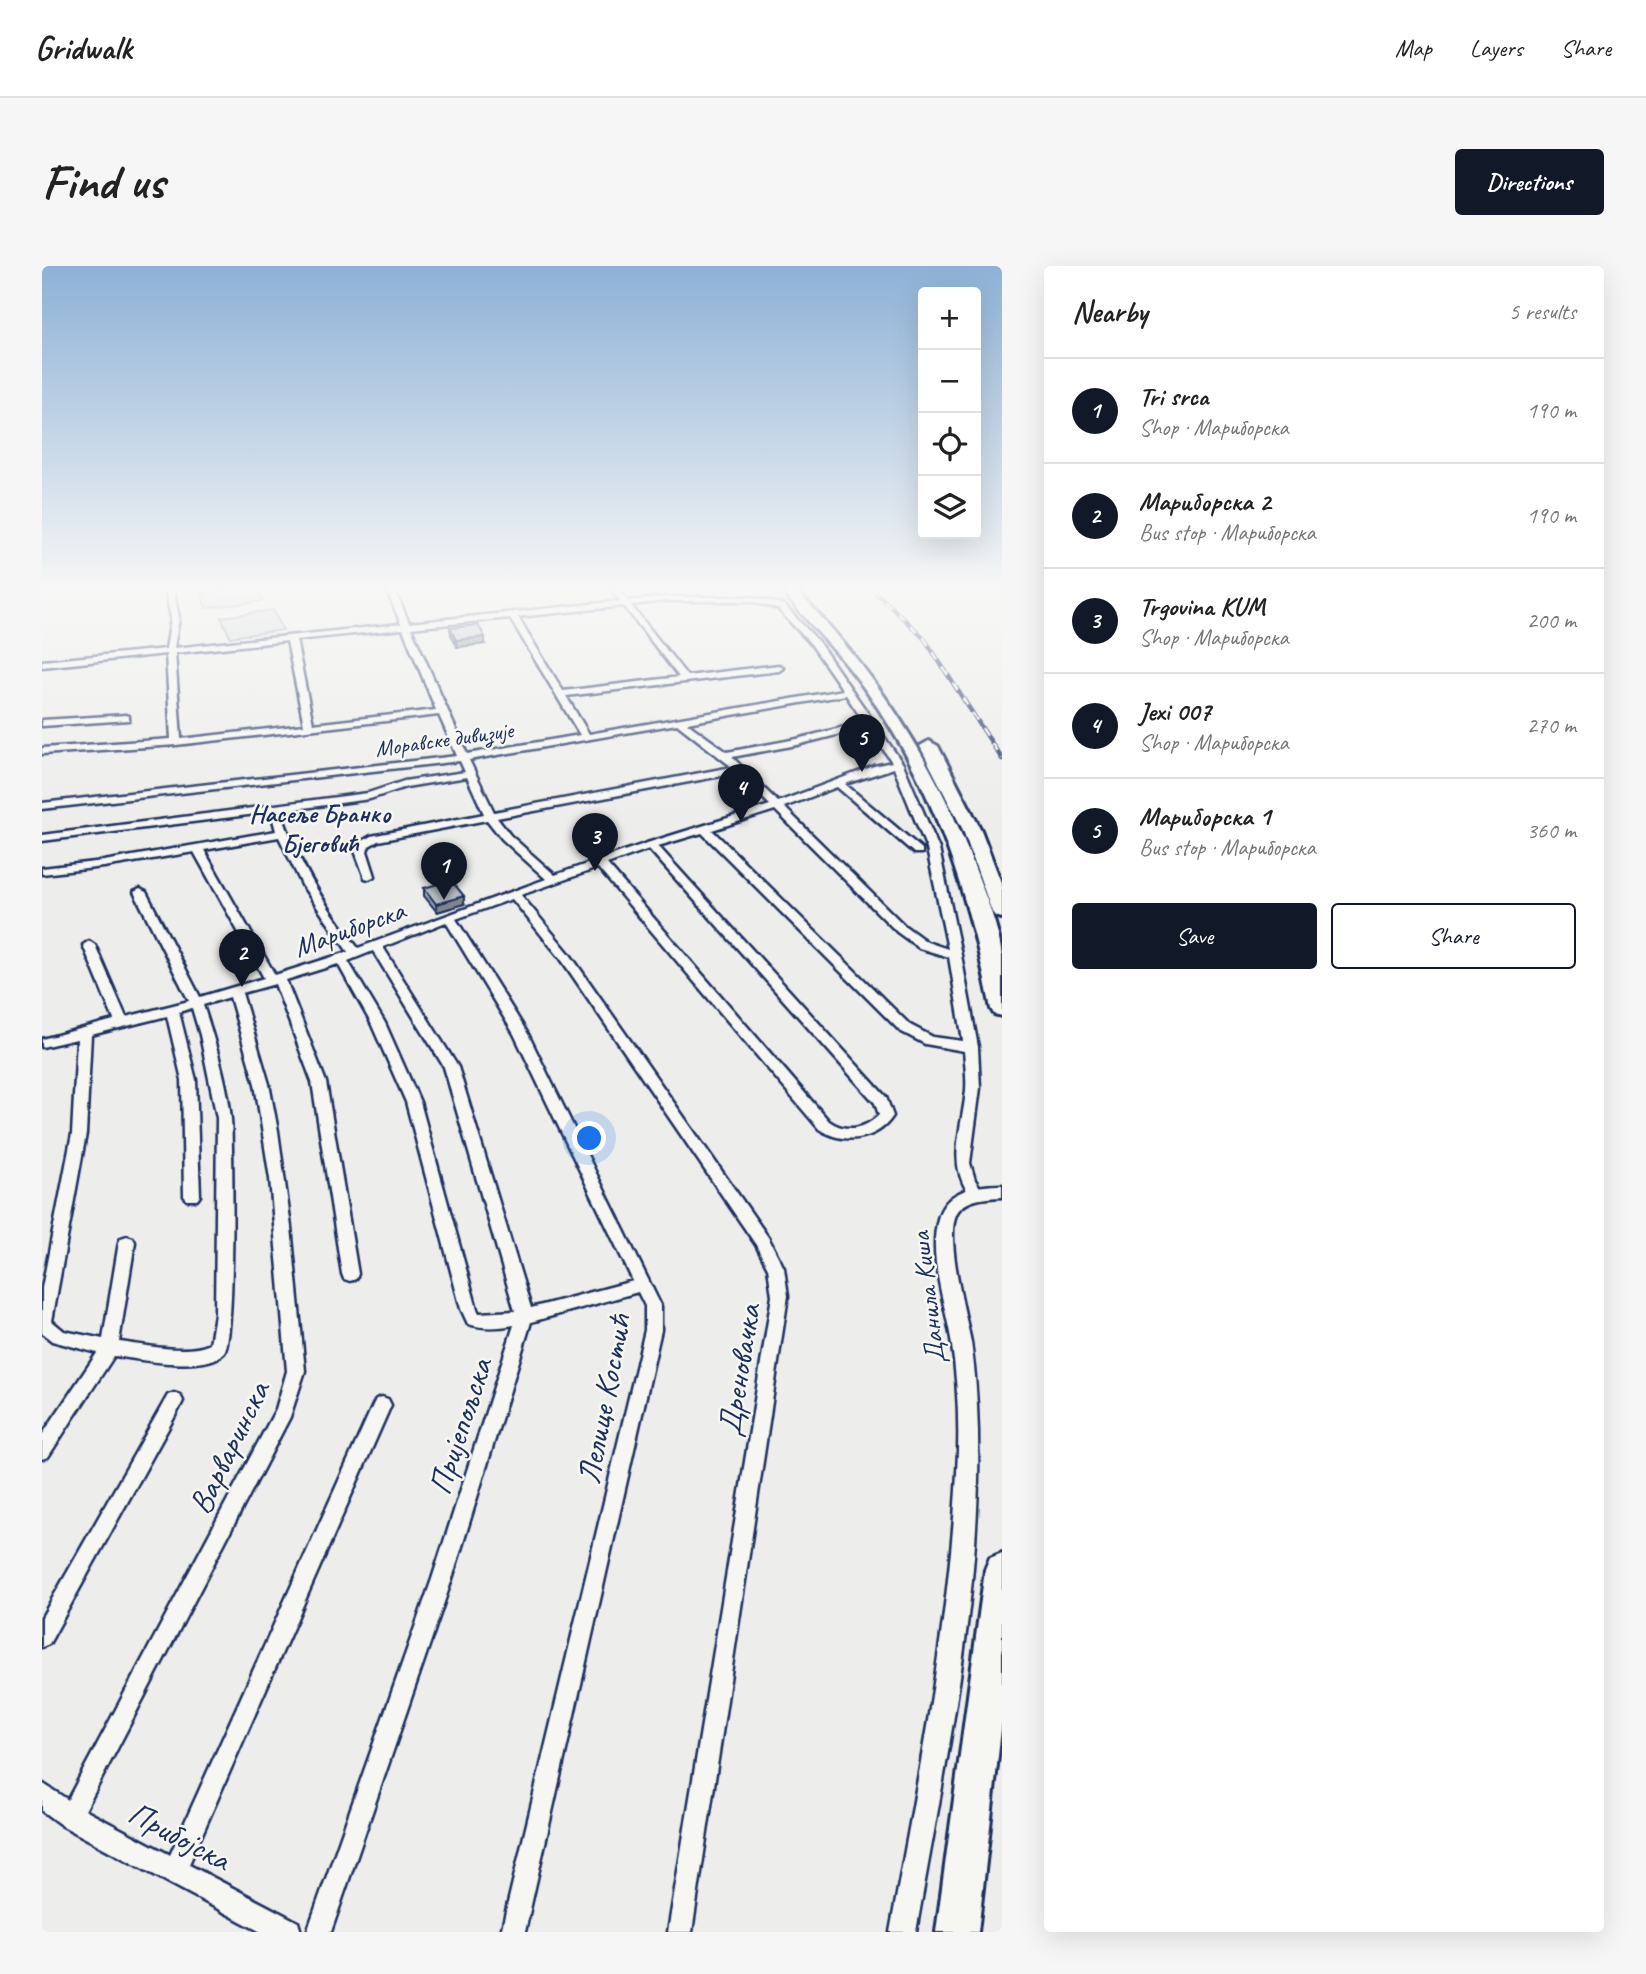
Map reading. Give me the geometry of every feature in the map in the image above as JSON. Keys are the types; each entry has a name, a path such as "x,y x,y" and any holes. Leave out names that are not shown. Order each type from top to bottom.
{"highway":[{"path":"858,666 897,723 929,779 970,879 1002,1009"},
{"path":"873,666 925,738 972,830 1002,912"},
{"path":"957,1932 1002,1570"}],"street":[{"path":"172,666 176,742"},
{"path":"297,666 309,726"},
{"path":"423,666 491,818 506,837 554,880"},
{"path":"543,666 587,738"},
{"path":"674,666 684,678"},
{"path":"831,666 898,764 933,849 971,1047 973,1088 963,1163 968,1181 976,1193 1002,1191"},
{"path":"560,694 779,668"},
{"name":"Моравске дивизије","path":"42,806 463,758 849,692"},
{"path":"42,751 176,742 442,712"},
{"path":"42,723 127,718"},
{"path":"680,722 726,755 901,929 923,945 955,955"},
{"path":"726,755 797,742 871,723"},
{"name":"Мариборска","path":"42,1043 173,1010 349,957 651,845 778,806 878,768 898,764"},
{"path":"369,876 361,855 362,847 383,835 491,818 740,769"},
{"path":"42,838 370,796 404,784 471,774"},
{"path":"839,784 918,851"},
{"path":"275,809 281,833 349,957 413,1102 469,1310 474,1319 484,1322 525,1316 643,1284"},
{"path":"704,828 905,1028 930,1041 971,1047"},
{"path":"42,871 198,849 281,833"},
{"path":"601,864 824,1125 836,1134 850,1134 879,1125 886,1116 881,1101 651,845"},
{"path":"198,849 276,980 319,1082 350,1275"},
{"path":"84,1032 79,1134 44,1321 48,1330 60,1338 110,1347 197,1356 218,1348 223,1314 224,1118 207,1035 197,1002 140,892"},
{"name":"Дреновачка","path":"514,894 565,956 762,1241 776,1268 780,1296 680,1932"},
{"name":"Лелице Костић","path":"449,918 521,1034 653,1306 653,1330 513,1932"},
{"path":"89,945 122,1024"},
{"path":"377,947 451,1067 525,1316"},
{"name":"Варваринска","path":"70,1816 284,1411 296,1371 270,1116 257,1055 236,991"},
{"path":"173,1010 189,1080 192,1196"},
{"name":"Данила Киша","path":"903,1932 947,1678 961,1560 968,1454 969,1406 965,1365 946,1251 945,1224 948,1210 955,1202 976,1193"},
{"path":"42,1451 110,1347 127,1242"},
{"name":"Пријепољска","path":"318,1932 442,1579 525,1316"},
{"path":"42,1637 174,1401"},
{"path":"174,1872 382,1405"},
{"name":"Прибојска","path":"42,1796 70,1816 288,1932"}],"building":[{"path":"451,880 464,896 436,904 424,888"}],"railway":[{"path":"942,666 1002,759"}],"place":[{"name":"Мариборска 1","path":"862,772"},
{"name":"Jexi 007","path":"741,822"},
{"name":"Trgovina KUM","path":"595,871"},
{"name":"Tri srca","path":"444,900"},
{"name":"Мариборска 2","path":"242,987"}],"district":[{"name":"Насеље Бранко Бјеговић","path":"320,828"}]}
